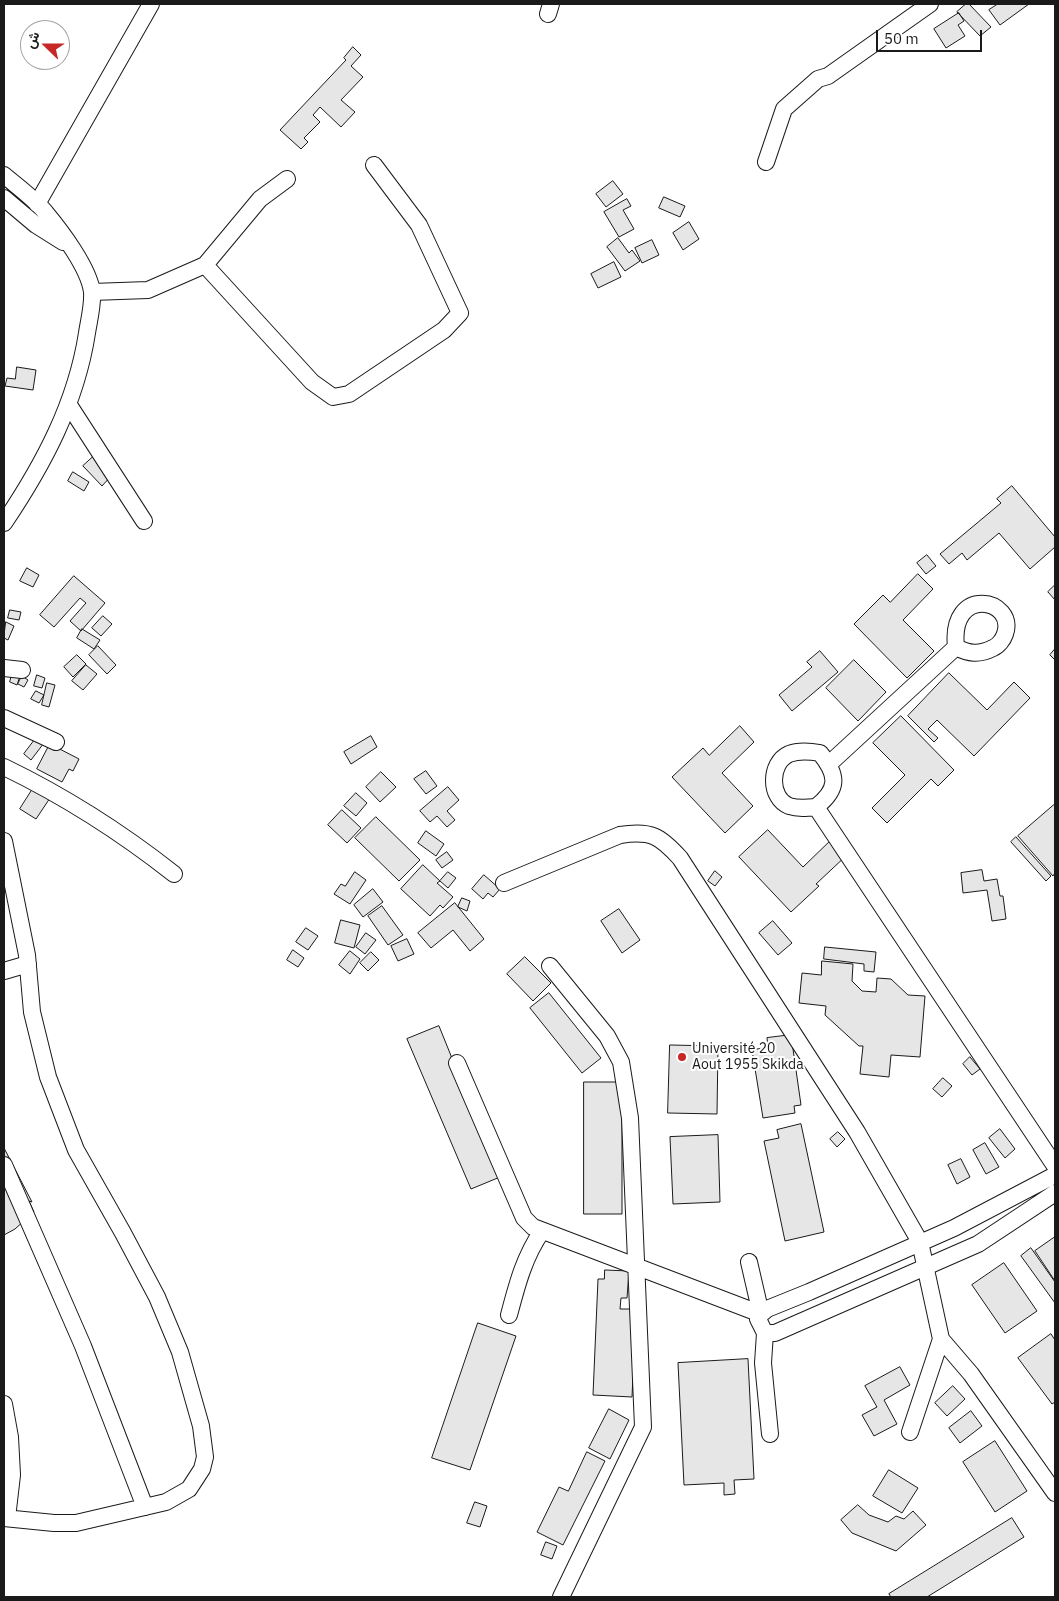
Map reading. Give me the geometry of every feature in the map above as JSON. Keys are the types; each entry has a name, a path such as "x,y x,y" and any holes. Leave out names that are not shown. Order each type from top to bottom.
{"street":[{"path":"37,204 152,4"},
{"path":"766,162 784,109 818,80 828,76 930,4"},
{"path":"204,265 312,382 333,396 349,394 444,330 460,313 419,225 374,165"},
{"path":"4,175 46,212 79,260 92,292 84,350 69,405 48,451 26,490 4,523"},
{"path":"92,292 148,290 204,265 260,198 287,179"},
{"path":"4,198 36,226 67,244"},
{"path":"69,405 144,521"},
{"path":"829,764 956,648"},
{"path":"4,668 22,670"},
{"path":"4,718 56,742"},
{"path":"805,751 820,753 829,764 834,781 829,797 816,807 800,808 787,806 776,796 774,785 775,770 780,761 787,755 805,751"},
{"path":"4,768 33,781 132,841 174,874"},
{"path":"816,807 1055,1166"},
{"path":"504,883 620,835 638,832 656,836 666,843 680,858 858,1132 920,1242 941,1338 971,1374 1055,1493"},
{"path":"4,841 28,964 32,1012 48,1077 76,1150 123,1233 156,1297 180,1352 205,1443 205,1457 202,1468 190,1489 166,1502 76,1522 54,1523 6,1518 12,1475 10,1437 4,1404"},
{"path":"4,971 28,964"},
{"path":"550,966 607,1036 621,1062 630,1118 643,1427 561,1597"},
{"path":"456,1063 524,1218 533,1227 761,1314"},
{"path":"4,1165 83,1346 145,1507"},
{"path":"770,1434 763,1363 765,1333 758,1318 761,1314 767,1309 954,1228 1055,1175"},
{"path":"765,1333 774,1333 978,1244 1055,1193"},
{"path":"508,1315 521,1271 530,1249 542,1231"},
{"path":"749,1262 761,1314"},
{"path":"910,1432 941,1338"}],"building":[{"path":"966,4 969,4 991,27 980,36 957,12"},
{"path":"998,4 1029,4 1000,25 989,10"},
{"path":"959,13 964,21 958,25 965,36 946,48 934,29"},
{"path":"353,47 361,55 351,66 363,77 341,100 355,112 341,127 320,107 313,115 320,122 304,138 308,142 301,149 280,130 346,60 344,58"},
{"path":"613,181 623,194 606,207 596,194"},
{"path":"664,197 685,206 680,217 659,208"},
{"path":"627,199 631,206 623,210 634,229 619,237 604,212"},
{"path":"689,222 699,239 683,250 673,233"},
{"path":"618,238 629,253 632,250 640,261 625,271 607,247"},
{"path":"652,240 659,255 642,263 635,248"},
{"path":"614,262 621,277 598,288 591,274"},
{"path":"17,367 36,370 33,390 5,386 7,378 15,379"},
{"path":"93,457 111,476 102,486 83,466"},
{"path":"73,472 89,482 84,491 68,481"},
{"path":"1012,486 1055,537 1055,547 1030,569 999,533 967,560 962,553 949,564 940,554 1001,503 997,499"},
{"path":"927,555 936,566 926,574 917,563"},
{"path":"27,568 39,575 33,587 20,581"},
{"path":"918,574 933,589 903,620 934,651 907,678 854,624 883,595 890,602"},
{"path":"74,576 105,603 81,631 70,621 86,603 80,598 54,627 40,615"},
{"path":"1055,585 1055,600 1048,592"},
{"path":"10,610 21,612 19,620 8,618"},
{"path":"103,616 112,624 101,636 92,628"},
{"path":"6,622 14,626 8,640 4,638"},
{"path":"82,629 100,640 94,649 77,638"},
{"path":"98,646 116,665 107,674 89,655"},
{"path":"1055,649 1055,660 1050,655"},
{"path":"820,651 838,672 792,711 779,695 812,667 807,662"},
{"path":"77,655 86,664 73,677 64,667"},
{"path":"854,660 886,692 858,721 826,688"},
{"path":"86,665 97,674 83,690 72,681"},
{"path":"13,671 21,673 17,685 10,682"},
{"path":"949,673 987,710 1014,682 1030,698 974,756 937,720 928,729 938,738 934,742 908,716"},
{"path":"37,675 45,678 42,688 34,686"},
{"path":"22,676 28,680 24,687 18,684"},
{"path":"47,683 55,685 49,707 42,705"},
{"path":"36,691 44,695 39,703 31,699"},
{"path":"901,716 954,770 938,786 931,779 887,823 872,808 905,775 873,743"},
{"path":"740,726 754,742 722,773 753,806 725,833 672,777 703,748 709,755"},
{"path":"40,733 47,739 31,760 24,754"},
{"path":"371,736 377,747 351,764 344,752"},
{"path":"50,744 79,759 73,771 69,769 62,782 37,769"},
{"path":"426,771 437,786 426,794 414,779"},
{"path":"381,772 396,787 380,802 366,787"},
{"path":"34,787 50,798 36,819 20,809"},
{"path":"448,787 459,800 447,811 455,820 447,827 437,816 430,822 420,811"},
{"path":"356,793 367,803 356,816 344,806"},
{"path":"1055,804 1055,873 1053,876 1018,836"},
{"path":"342,810 361,828 347,843 328,825"},
{"path":"376,817 420,860 399,881 355,838"},
{"path":"768,830 803,867 833,838 848,854 816,884 819,886 791,912 739,857"},
{"path":"426,831 444,844 436,856 418,843"},
{"path":"1016,837 1051,876 1046,881 1011,842"},
{"path":"447,852 453,860 442,868 436,860"},
{"path":"423,865 440,881 437,883 453,897 443,908 440,905 430,916 401,889"},
{"path":"982,870 984,881 997,879 1000,896 1003,896 1006,919 992,921 987,890 963,893 961,873"},
{"path":"715,871 722,877 715,886 708,881"},
{"path":"355,872 366,880 350,904 334,894 341,884 345,886"},
{"path":"448,872 456,878 448,888 440,881"},
{"path":"484,875 500,889 493,897 488,893 483,899 472,889"},
{"path":"373,889 383,902 363,917 354,905"},
{"path":"462,898 470,901 467,911 458,907"},
{"path":"455,903 484,939 470,951 453,930 431,948 418,933"},
{"path":"382,906 403,935 388,945 368,916"},
{"path":"619,909 640,940 622,953 601,921"},
{"path":"341,920 360,925 354,948 335,943"},
{"path":"773,921 792,943 778,955 759,933"},
{"path":"306,928 318,936 308,950 296,942"},
{"path":"366,933 376,940 365,954 356,947"},
{"path":"407,939 414,954 398,961 391,946"},
{"path":"825,947 876,952 874,972 864,971 864,964 824,959"},
{"path":"293,950 304,958 298,967 287,960"},
{"path":"350,951 360,959 350,974 339,965"},
{"path":"371,952 379,960 368,971 360,963"},
{"path":"525,957 551,983 533,1001 507,974"},
{"path":"822,961 853,964 852,981 862,991 876,992 877,978 891,979 908,995 925,996 920,1057 891,1055 889,1077 860,1074 863,1046 859,1046 825,1015 826,1006 799,1003 802,973 821,975"},
{"path":"549,993 601,1058 582,1073 530,1008"},
{"path":"439,1026 500,1177 471,1189 407,1039"},
{"path":"791,1035 801,1105 794,1106 795,1113 763,1118 752,1050 768,1047 767,1038"},
{"path":"670,1045 718,1046 717,1114 668,1113"},
{"path":"970,1057 980,1069 972,1075 963,1064"},
{"path":"943,1078 952,1086 942,1097 933,1089"},
{"path":"584,1082 622,1082 622,1214 584,1214"},
{"path":"801,1124 824,1232 785,1241 764,1141 779,1138 777,1130"},
{"path":"1000,1129 1015,1149 1005,1158 989,1138"},
{"path":"838,1132 845,1139 837,1147 830,1139"},
{"path":"718,1135 720,1202 673,1204 670,1137"},
{"path":"985,1143 999,1167 986,1174 973,1150"},
{"path":"4,1148 32,1202 29,1201 34,1212 15,1229 4,1235"},
{"path":"961,1159 970,1177 957,1184 948,1165"},
{"path":"1055,1237 1055,1281 1035,1251"},
{"path":"1031,1248 1055,1282 1055,1303 1021,1256"},
{"path":"1004,1263 1037,1311 1005,1333 972,1285"},
{"path":"605,1270 629,1271 627,1298 621,1298 620,1309 636,1309 632,1397 593,1395 598,1279 604,1279"},
{"path":"478,1323 516,1336 470,1470 432,1458"},
{"path":"1051,1334 1055,1340 1055,1402 1052,1404 1018,1358"},
{"path":"748,1359 754,1479 734,1480 735,1494 724,1495 724,1483 684,1485 678,1363"},
{"path":"900,1367 910,1385 884,1400 897,1424 874,1436 862,1415 877,1407 865,1386"},
{"path":"953,1386 965,1399 947,1416 935,1403"},
{"path":"609,1409 629,1420 610,1459 589,1448"},
{"path":"971,1411 982,1426 960,1443 949,1428"},
{"path":"995,1441 1027,1491 995,1512 963,1462"},
{"path":"587,1452 605,1461 563,1545 537,1532 559,1487 568,1491"},
{"path":"889,1470 918,1488 902,1513 873,1496"},
{"path":"475,1502 487,1506 480,1527 467,1523"},
{"path":"858,1505 869,1515 888,1522 896,1516 904,1519 913,1511 926,1525 896,1551 852,1533 841,1520"},
{"path":"1012,1518 1024,1537 927,1597 891,1597 889,1594"},
{"path":"546,1542 557,1546 552,1559 541,1555"}],"place":[{"name":"Université 20 Aout 1955 Skikda","path":"682,1057"}]}
